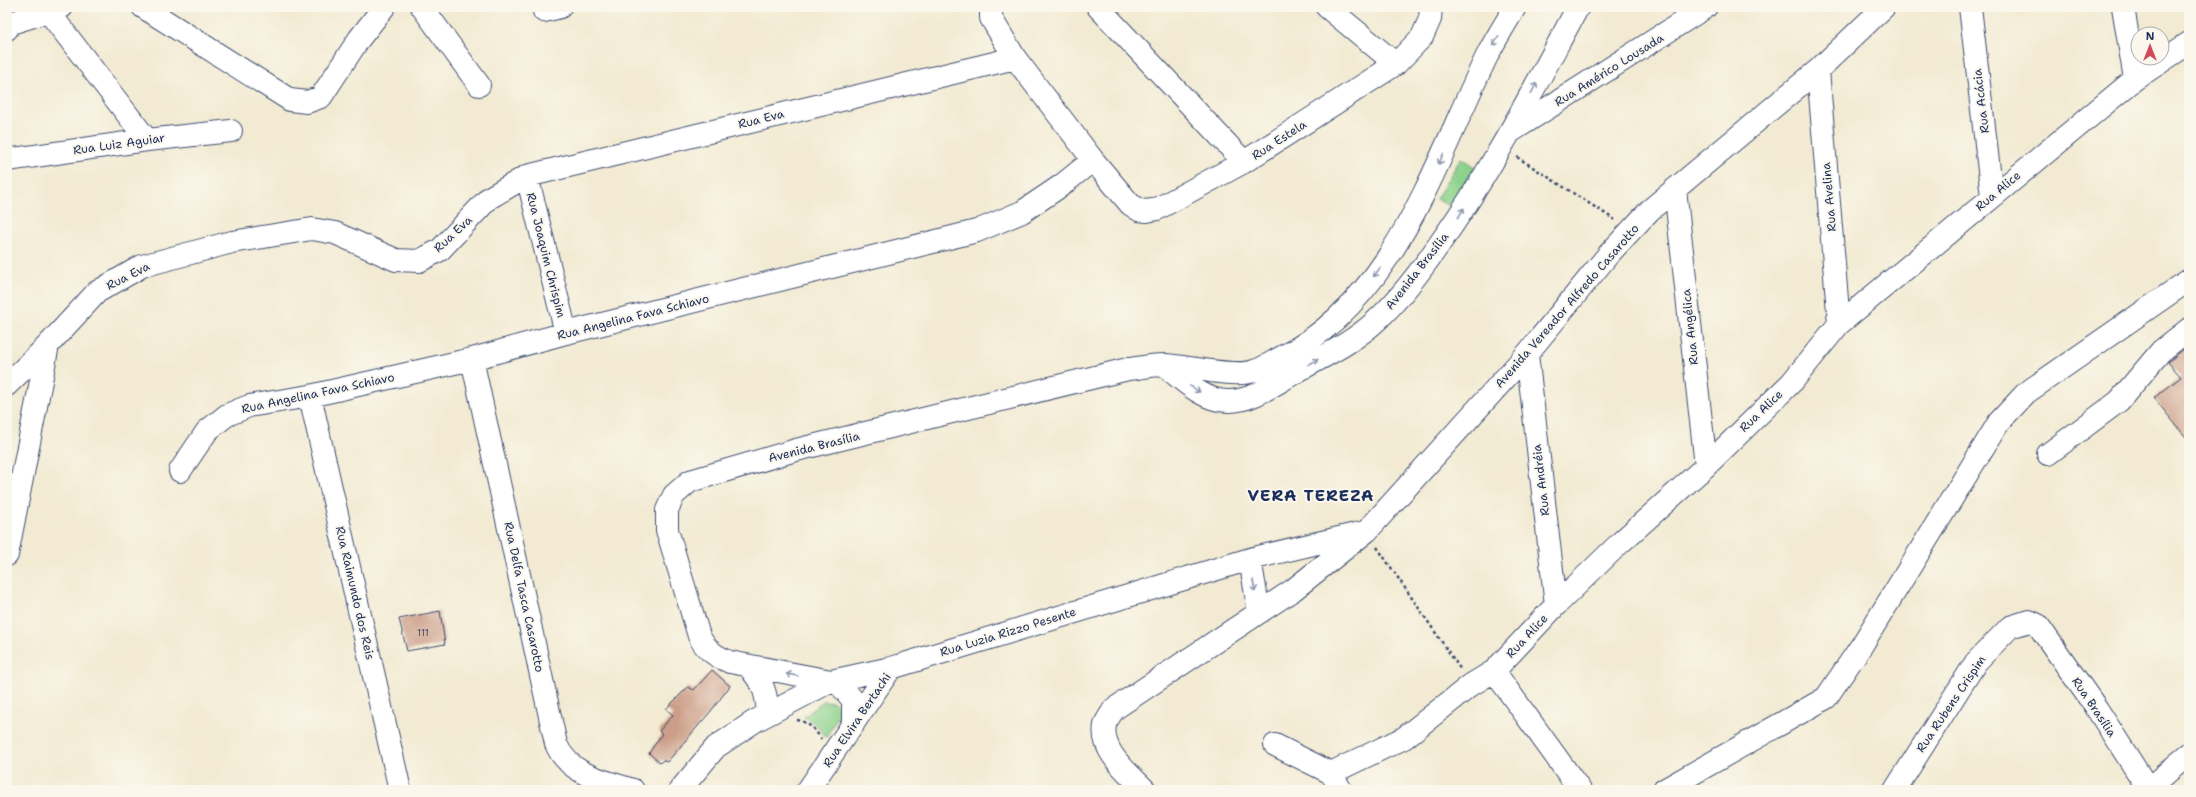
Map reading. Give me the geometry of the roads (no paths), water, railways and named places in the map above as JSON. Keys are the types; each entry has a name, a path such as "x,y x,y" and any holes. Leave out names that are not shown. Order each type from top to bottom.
{"street":[{"path":"143,7 290,100 307,102 321,97 359,39 384,7"},
{"path":"422,7 479,85"},
{"path":"991,7 991,18 1015,58 1093,160"},
{"path":"1098,7 1244,162"},
{"path":"1327,7 1396,64"},
{"name":"Rua Estela","path":"1093,160 1130,204 1139,210 1147,211 1157,209 1244,162 1396,64 1422,37 1430,19 1431,7"},
{"name":"Avenida Brasília","path":"830,681 749,667 716,656 705,647 699,636 668,530 668,510 674,495 690,481 796,450 1128,369 1164,366 1195,370 1253,372 1295,351 1328,327 1359,296 1385,261 1427,189 1488,53 1515,7"},
{"name":"Avenida Brasília","path":"1164,366 1192,387 1211,398 1228,402 1246,398 1266,389 1353,339 1377,320 1398,299 1457,219 1506,139 1578,7"},
{"name":"Rua Américo Lousada","path":"1506,139 1706,7"},
{"name":"Avenida Vereador Alfredo Casarotto","path":"1145,790 1115,759 1106,741 1105,725 1114,709 1293,590 1367,531 1527,354 1630,230 1675,189 1818,70 1884,7"},
{"name":"Rua Acácia","path":"1970,7 1992,196"},
{"path":"2124,7 2135,79"},
{"path":"7,29 11,23 56,9 147,140"},
{"name":"Rua Alice","path":"1336,781 1404,738 1471,685 1494,671 1556,605 1620,543 1706,466 1792,382 1839,324 2135,79 2189,43"},
{"name":"Rua Eva","path":"8,382 48,345 97,292 142,266 232,242 312,229 335,233 396,260 419,261 440,250 489,198 527,176 1015,58"},
{"name":"Rua Avelina","path":"1818,70 1839,324"},
{"name":"Rua Luiz Aguiar","path":"7,160 147,140 231,131"},
{"name":"Rua Angelina Fava Schiavo","path":"180,471 207,431 227,415 249,406 310,396 472,359 566,333 977,231 1022,212 1062,185 1093,160"},
{"name":"Rua Joaquim Chrispim","path":"527,176 566,333"},
{"name":"Rua Angélica","path":"1675,189 1706,466"},
{"path":"1664,790 1826,698 1862,645 1999,422 2026,393 2189,280"},
{"path":"2048,454 2119,401 2161,351 2189,329"},
{"path":"7,555 48,345"},
{"name":"Rua Andréia","path":"1527,354 1556,605"},
{"name":"Rua Delfa Tasca Casarotto","path":"472,359 556,744 560,753 572,767 580,772 633,790"},
{"path":"1253,372 1266,389"},
{"name":"Rua Raimundo dos Reis","path":"310,396 400,790"},
{"name":"Rua Luzia Rizzo Pesente","path":"680,790 716,747 768,714 830,681 891,668 1250,559 1367,531"},
{"path":"1250,559 1259,612"},
{"name":"Rua Rubens Crispim","path":"1895,790 1976,662 2010,627 2029,621 2038,625"},
{"name":"Rua Brasília","path":"2038,625 2097,709 2148,790"},
{"path":"749,667 765,690 768,714"},
{"name":"Rua Elvira Bertachi","path":"808,790 891,668"},
{"path":"1494,671 1580,790"},
{"path":"830,681 840,685 853,700 853,725"},
{"path":"1275,745 1336,781"},
{"path":"2148,790 2189,754"}],"district":[{"name":"VERA TEREZA","path":"1311,495"}]}
